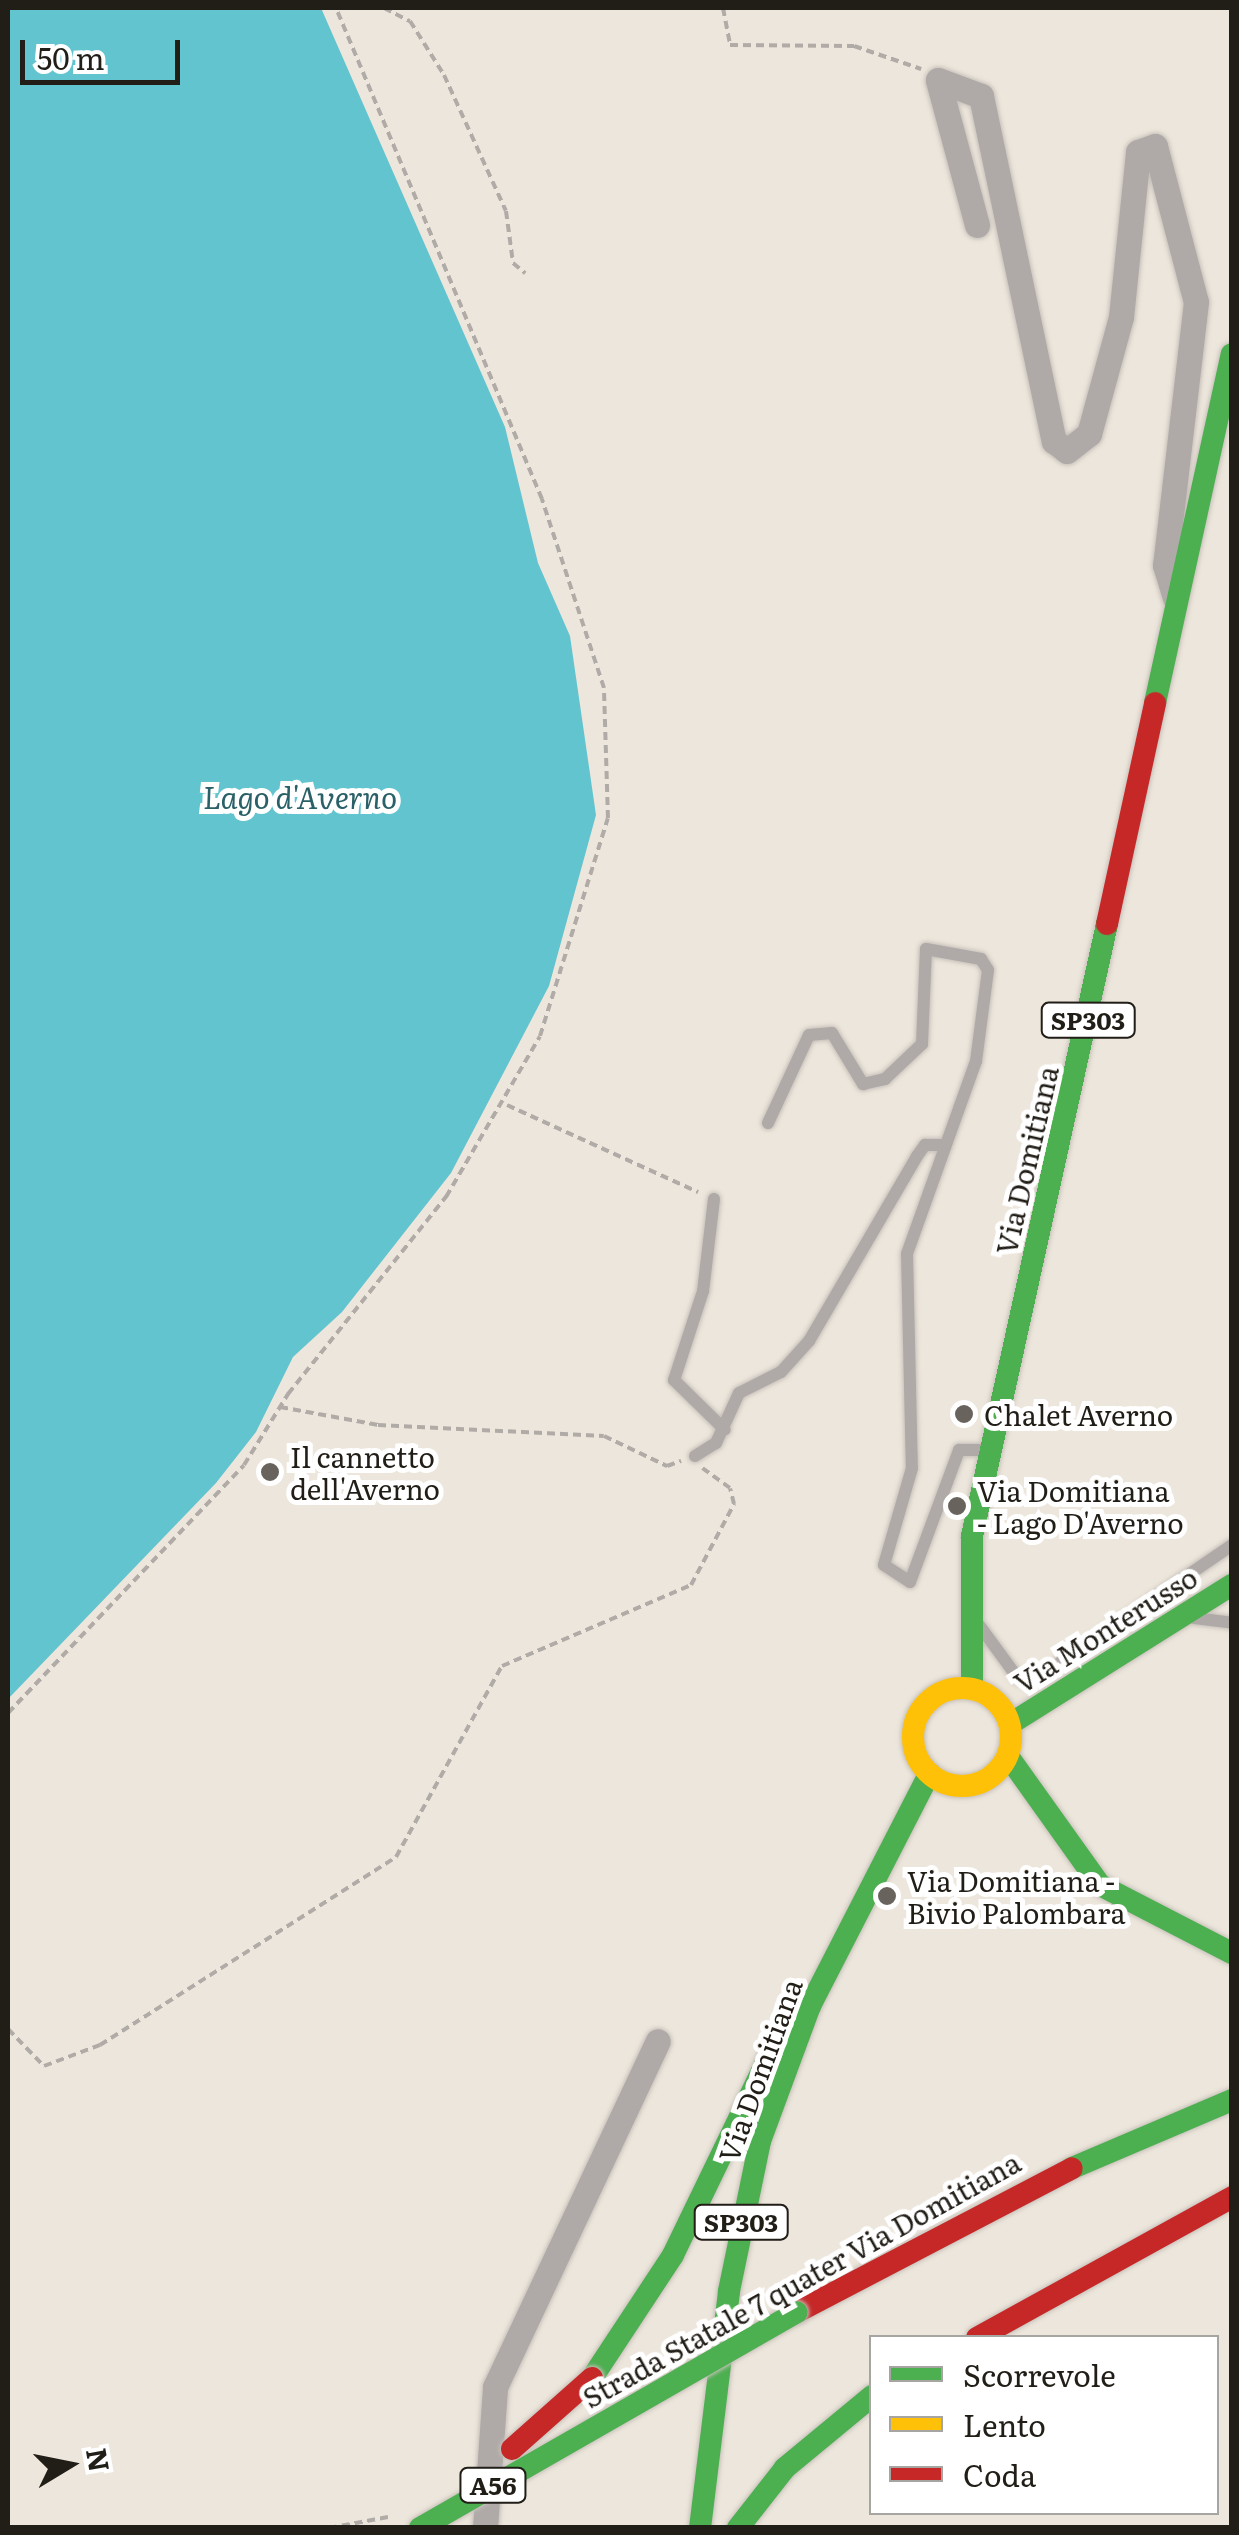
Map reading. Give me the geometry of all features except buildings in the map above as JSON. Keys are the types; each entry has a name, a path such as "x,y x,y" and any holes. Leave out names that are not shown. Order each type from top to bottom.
{"main road":[{"name":"Via Domitiana","path":"972,1688 972,1536 1180,612 1232,354"},
{"name":"Via Monterusso","path":"1010,1724 1232,1585"},
{"path":"972,1688 996,1701 1010,1724 1008,1756 991,1777 966,1787 929,1774 912,1740 918,1715 934,1696 972,1688"},
{"path":"1008,1756 1100,1885 1232,1953"},
{"name":"Via Domitiana","path":"700,2528 747,2192 810,2006 929,1774"},
{"path":"442,2515 460,2488 592,2378 672,2255 771,2052 810,2006"},
{"name":"Strada Statale 7 quater Via Domitiana","path":"442,2515 1006,2196 1232,2100"},
{"name":"Strada Statale 7 quater Via Domitiana","path":"475,2528 810,2336 1095,2188 1213,2138"},
{"path":"981,2335 1232,2197"},
{"path":"738,2528 786,2468 869,2399"},
{"name":"A56","path":"412,2523 442,2515"}],"street":[{"path":"938,80 977,225"},
{"path":"938,80 981,96 1054,441 1067,451 1088,434 1121,318 1138,152 1155,146 1196,302 1165,565 1180,612"},
{"path":"485,2528 495,2387 658,2040"}],"lane":[{"path":"768,1123 809,1035 832,1034 863,1084 885,1080 922,1044 923,958 936,944 971,950 988,970 976,1061 907,1254 912,1468 884,1565 910,1582 960,1450 992,1450"},
{"path":"696,1456 725,1430 739,1393 781,1372 809,1342 925,1145 944,1145"},
{"path":"714,1199 703,1291 674,1380 725,1430"},
{"path":"972,1624 986,1626 1006,1664 1032,1682 1232,1546"},
{"path":"1182,1616 1232,1622"}],"path":[{"path":"8,1713 244,1465 280,1407 507,1105 566,967 608,818 604,688 521,446 336,8"},
{"path":"384,8 410,21 444,75 525,274"},
{"path":"722,8 730,45 854,46 938,80"},
{"path":"507,1105 714,1199"},
{"path":"8,2029 44,2066 100,2045 396,1857 502,1666 691,1585 734,1504 730,1488 696,1456 667,1466 604,1436 378,1425 280,1407"},
{"path":"329,2528 412,2523"}],"water":[{"name":"Lago d'Averno","path":"8,8 321,8 505,427 538,563 570,636 596,815 549,986 451,1173 342,1312 293,1357 256,1432 216,1483 8,1699"}],"traffic: fast":[{"path":"1155,703 1232,354"},
{"path":"972,1688 972,1536 1107,924"},
{"path":"1010,1724 1232,1585"},
{"path":"1008,1756 1100,1885 1232,1953"},
{"path":"700,2528 729,2291 760,2141 810,2006 929,1774"},
{"path":"592,2378 673,2255 771,2052 810,2006"},
{"path":"1072,2168 1232,2100"},
{"path":"420,2528 797,2312"},
{"path":"738,2528 785,2468 869,2398"}],"traffic: slow":[{"path":"962,1688 981,1691 997,1702 1008,1718 1011,1737 1008,1756 997,1772 981,1783 962,1786 943,1783 927,1772 916,1756 913,1737 916,1718 927,1702 943,1691 962,1688"}],"traffic: jam":[{"path":"1107,924 1155,703"},
{"path":"797,2312 1072,2168"},
{"path":"982,2335 1232,2197"},
{"path":"512,2449 592,2378"}],"place":[{"name":"Chalet Averno","path":"964,1414"},
{"name":"Il cannetto dell'Averno","path":"270,1472"},
{"name":"Via Domitiana - Lago D'Averno","path":"957,1506"},
{"name":"Via Domitiana - Bivio Palombara","path":"887,1896"}]}
